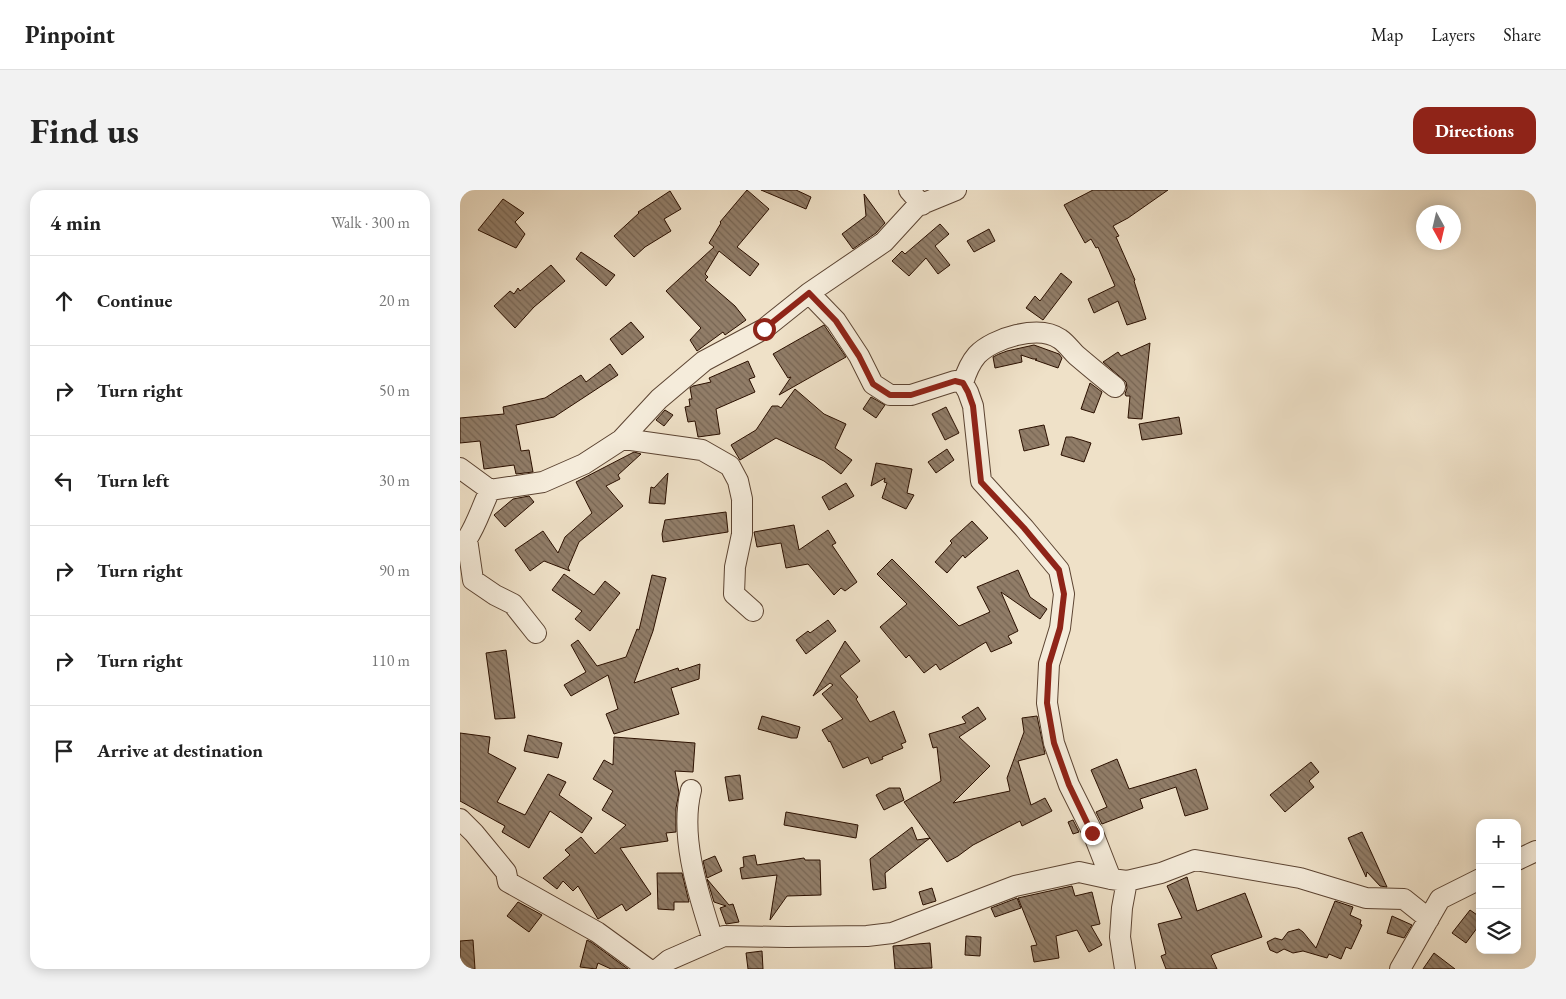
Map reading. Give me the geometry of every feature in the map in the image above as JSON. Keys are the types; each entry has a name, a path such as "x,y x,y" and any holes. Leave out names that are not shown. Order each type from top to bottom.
{"street":[{"path":"460,468 490,490 543,482 584,464 621,440 659,399 704,361 764,329 809,293 884,242 917,206 916,197 956,190"},
{"path":"809,293 836,321 859,356 873,384 890,395 911,395 955,381 963,383"},
{"path":"1115,387 1095,372 1058,338 1042,333 1027,333 998,340 977,355 966,373 963,383 973,406 981,482 1024,528 1059,570 1064,594 1060,628 1049,664 1047,703 1052,735 1069,785 1092,833 1119,880 1122,908 1120,937 1125,969"},
{"path":"621,440 702,450 730,466 738,481 742,499 742,534 735,567 734,594 753,611"},
{"path":"490,490 474,528 467,539 473,580 495,595 513,604 536,633"},
{"path":"691,790 688,804 690,854 696,884 713,940"},
{"path":"460,819 506,872 508,882 596,932 648,969"},
{"path":"1521,858 1536,851"},
{"path":"658,969 669,960 724,936 867,936 892,933 1015,886 1079,872 1119,880 1161,873 1195,860 1300,878 1366,898 1404,899 1429,918"},
{"path":"1400,969 1440,899 1476,881"}],"building":[{"path":"747,190 769,209 737,247 759,264 750,276 719,251 705,274 708,277 705,280 735,306 746,320 725,335 723,332 697,351 690,340 701,328 666,291 714,247 709,243 720,222"},
{"path":"761,190 796,190 811,197 806,209"},
{"path":"1093,190 1168,190 1128,218 1113,226 1119,236 1116,237 1135,280 1146,319 1127,325 1118,301 1094,313 1088,299 1115,286 1098,247 1096,248 1091,239 1085,243 1064,205"},
{"path":"670,191 681,209 664,219 671,231 645,247 634,257 614,236 638,212"},
{"path":"864,194 885,223 876,233 853,249 842,234 866,216"},
{"path":"503,199 524,213 515,222 525,234 516,248 478,230"},
{"path":"940,224 949,234 935,246 950,265 938,274 926,258 909,276 892,261 902,251 905,254"},
{"path":"989,229 995,241 974,252 967,241"},
{"path":"581,252 615,275 606,286 576,259"},
{"path":"551,265 565,281 534,307 515,328 494,306 510,291 514,294 518,288 520,291"},
{"path":"1061,273 1072,282 1043,320 1026,308 1035,296 1040,301"},
{"path":"631,322 644,337 622,355 610,339"},
{"path":"824,325 846,357 779,395 791,377 788,378 773,354"},
{"path":"1150,343 1142,419 1128,418 1130,396 1125,394 1126,382 1103,362 1118,352 1121,356"},
{"path":"1034,345 1059,354 1062,358 1058,368 1035,360 1037,359 1021,355 1022,362 995,368 993,357 1007,351"},
{"path":"748,361 755,377 749,379 755,392 716,409 720,434 698,437 695,421 688,422 685,407 690,406 689,399 692,399 690,388 711,382 709,378"},
{"path":"610,364 618,375 554,417 516,425 521,451 529,450 533,472 516,474 514,465 484,469 480,441 460,443 460,418 504,414 503,407 545,398 581,375 586,382"},
{"path":"1090,383 1102,392 1094,413 1081,409"},
{"path":"795,389 824,414 846,424 835,448 852,460 841,474 824,461 776,438 740,460 731,445 756,430 772,406 781,408"},
{"path":"871,397 885,405 876,418 863,409"},
{"path":"946,407 959,433 945,440 932,414"},
{"path":"665,410 673,415 664,426 656,420"},
{"path":"1179,417 1182,434 1142,440 1139,424"},
{"path":"1044,425 1049,445 1024,451 1019,430"},
{"path":"1066,437 1091,443 1084,462 1061,455"},
{"path":"947,449 954,460 936,473 928,462"},
{"path":"634,452 641,454 618,475 620,479 606,486 623,506 579,542 568,568 570,571 544,561 530,571 515,550 543,531 558,553 565,537 592,513 576,482"},
{"path":"876,463 912,469 907,493 914,495 906,509 882,498 887,483 884,482 885,478 871,486"},
{"path":"668,473 665,504 649,503 651,487 654,488"},
{"path":"846,483 854,496 829,510 822,497"},
{"path":"529,496 534,502 505,527 494,515 513,499"},
{"path":"726,512 728,532 663,542 662,534 665,520"},
{"path":"972,521 988,538 965,558 963,555 947,573 935,562 952,543 950,541"},
{"path":"794,525 799,550 828,530 836,543 832,545 857,582 845,591 841,588 834,595 808,564 786,568 781,543 757,547 754,532"},
{"path":"892,559 959,626 990,612 977,587 1018,570 1030,597 1047,609 1040,619 1001,592 1018,631 1008,636 1012,643 991,652 986,642 940,670 936,664 924,673 909,655 906,658 880,627 907,604 877,574"},
{"path":"564,574 594,595 605,581 620,593 590,631 575,619 582,611 552,590"},
{"path":"652,575 666,578 653,631 634,683 678,668 679,671 700,664 699,679 671,688 679,714 614,734 606,714 618,709 608,675 571,696 564,685 586,672 571,645 578,640 597,666 626,657 637,629 639,630"},
{"path":"828,620 836,631 806,654 796,640"},
{"path":"845,641 860,661 840,676 858,697 856,699 870,722 894,711 906,742 901,744 903,748 871,764 868,757 843,768 830,741 822,730 843,719 822,694 833,685 830,683 813,696"},
{"path":"506,650 515,718 495,719 486,653"},
{"path":"978,707 986,719 959,737 990,766 953,803 1010,791 1007,778 1024,732 1022,718 1037,716 1045,754 1018,761 1031,805 1045,798 1052,811 1022,826 1020,821 973,845 947,862 904,802 941,781 937,747 933,748 929,734 966,723 962,717"},
{"path":"762,716 800,727 797,738 758,729"},
{"path":"460,733 490,737 488,753 516,768 497,802 525,815 548,774 566,782 559,795 592,818 582,833 550,811 529,848 502,832 505,826 460,801"},
{"path":"528,735 562,743 558,758 524,751"},
{"path":"614,737 695,743 693,772 675,771 679,793 676,808 676,832 666,833 668,841 620,848 651,894 626,911 622,904 598,919 578,886 573,891 563,881 557,889 543,878 570,855 565,850 581,837 595,854 626,825 602,810 613,791 593,779 604,760 613,765"},
{"path":"1117,759 1129,789 1196,769 1208,809 1185,816 1176,787 1140,799 1143,808 1102,824 1096,812 1107,807 1091,770"},
{"path":"1311,762 1319,772 1309,781 1314,787 1285,812 1270,795"},
{"path":"740,775 743,799 729,801 725,777"},
{"path":"889,788 900,788 904,800 884,810 876,795"},
{"path":"786,812 858,825 856,838 784,825"},
{"path":"1073,820 1079,832 1073,834 1068,822"},
{"path":"912,827 917,840 930,838 885,873 886,888 873,890 870,859"},
{"path":"1362,832 1387,887 1380,886 1367,872 1366,877 1348,838"},
{"path":"755,855 757,865 804,858 805,860 820,860 821,895 787,896 770,920 777,875 742,879 740,868 744,867 743,857"},
{"path":"715,856 722,871 707,878 703,861"},
{"path":"657,873 682,873 689,902 674,902 674,910 658,909"},
{"path":"1187,877 1197,911 1245,893 1262,937 1213,954 1211,956 1217,969 1166,969 1161,956 1166,954 1158,924 1182,918 1167,886"},
{"path":"707,879 729,905 733,904 739,922 726,924 720,908 726,906 714,902"},
{"path":"1072,886 1075,896 1092,892 1100,924 1091,926 1102,945 1089,952 1077,930 1056,936 1059,958 1034,962 1031,946 1037,945 1018,898"},
{"path":"932,888 936,901 923,905 919,892"},
{"path":"1017,898 1021,908 995,917 991,908"},
{"path":"1335,901 1353,907 1350,915 1361,920 1360,924 1362,925 1351,949 1346,947 1341,959 1329,954 1327,958 1303,951 1293,953 1284,949 1277,953 1270,950 1267,942 1275,938 1282,940 1288,932 1299,929 1316,948"},
{"path":"518,902 542,915 529,932 507,916"},
{"path":"1470,910 1476,914 1476,929 1466,943 1452,933"},
{"path":"1392,916 1412,925 1404,938 1387,933"},
{"path":"966,936 981,937 980,956 965,955"},
{"path":"473,940 475,969 460,969 460,941"},
{"path":"587,940 628,969 611,969 598,963 596,969 580,967"},
{"path":"930,943 932,968 895,969 893,946"},
{"path":"762,951 763,969 748,969 746,953"},
{"path":"1434,953 1455,969 1423,969"}],"route":[{"path":"764,329 809,293 836,321 859,356 873,384 890,395 911,395 934,386 955,381 963,383 973,406 981,482 1024,528 1059,570 1064,594 1060,628 1049,664 1047,703 1054,743 1069,785 1092,833"}]}
